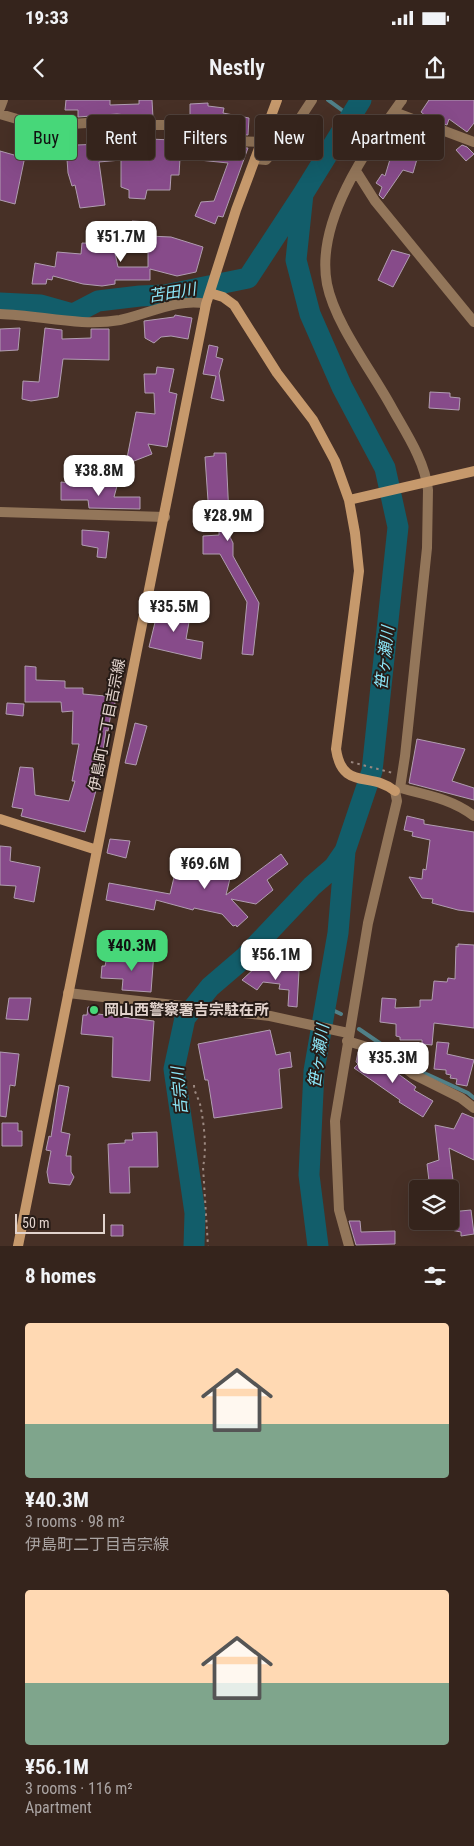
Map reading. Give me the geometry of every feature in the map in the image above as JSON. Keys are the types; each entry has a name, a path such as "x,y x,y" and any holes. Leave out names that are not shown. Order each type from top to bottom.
{"street":[{"path":"0,108 3,100"},
{"name":"伊島町二丁目吉宗線","path":"271,115 277,100"},
{"path":"302,115 312,100"},
{"path":"349,1246 339,1210 335,1121 368,923 397,801 395,789 406,756 426,548 425,482 416,450 383,390 361,358 336,308 328,284 326,257 328,232 336,206 356,171 402,100"},
{"path":"394,112 474,142"},
{"path":"0,114 41,126 117,121 150,125 195,125 208,128 228,142 255,142"},
{"name":"伊島町二丁目吉宗線","path":"18,1246 206,304 255,159"},
{"path":"356,171 375,201 474,322"},
{"path":"210,293 223,297 234,305 277,373 314,420 335,461 349,500 359,572 336,750 342,770 349,775 395,789 447,800 462,807 474,816"},
{"path":"0,314 92,324 120,320 193,302 206,304"},
{"path":"349,500 474,471"},
{"path":"0,512 165,516"},
{"path":"0,819 98,850"},
{"path":"68,993 270,1016 304,1024 348,1037 384,1052 413,1074 460,1098 474,1108"}],"path":[{"path":"351,761 398,774"},
{"path":"194,1085 194,1093 199,1102 206,1155 203,1167 208,1246"}],"building":[{"path":"66,100 110,100 110,105 139,104 139,100 152,100 153,115 117,114 78,117 78,110 65,110"},
{"path":"429,100 474,100 474,123 467,132 449,119 447,125 444,124 444,115 425,115 421,112"},
{"path":"208,103 208,106 224,108 223,113 233,115 190,115 190,104"},
{"path":"245,117 249,118 248,135 245,135"},
{"path":"155,139 165,140 165,160 180,160 179,175 171,175 170,190 147,190 145,199 129,198 129,190 121,187 121,160 155,160"},
{"path":"77,145 87,145 87,160 121,160 99,162 105,205 80,208 75,185 72,186 68,173 67,160 77,160"},
{"path":"462,145 474,154 466,161 456,150"},
{"path":"0,151 15,155 15,160 24,161 15,204 0,200"},
{"path":"199,160 244,160 223,217 218,216 215,224 195,216 201,202 214,201 228,163"},
{"path":"390,160 417,160 413,173 403,170 383,199 379,195 382,187 376,183 382,174 385,176"},
{"path":"132,221 148,222 147,237 132,237"},
{"path":"148,236 171,237 203,247 196,272 177,276 150,269 150,280 115,280 115,284 102,286 83,284 53,276 52,280 47,279 46,284 32,284 35,263 55,267 57,252 81,254 82,243 113,244 118,267 148,267"},
{"path":"392,250 410,255 393,287 378,280"},
{"path":"175,315 192,318 188,339 171,336 161,337 154,343 145,338 144,321 174,317"},
{"path":"20,328 18,350 0,351 0,329"},
{"path":"45,328 62,330 62,339 91,338 91,329 109,329 109,360 63,359 58,397 31,401 22,399 23,381 39,382"},
{"path":"209,345 218,347 216,357 223,359 219,373 224,401 211,398 216,376 203,374"},
{"path":"157,367 174,369 169,392 177,394 167,447 148,444 152,454 129,463 127,458 136,412 155,414 154,393 145,393 144,374 156,374"},
{"path":"430,392 450,393 450,397 460,398 459,410 429,408"},
{"path":"214,453 226,453 230,537 233,543 233,556 259,603 253,655 242,654 247,602 220,554 203,554 203,536 219,535 219,514 209,515 205,457 214,456"},
{"path":"61,482 70,483 70,486 117,486 114,497 140,497 140,509 89,508 88,500 61,500"},
{"path":"82,530 109,532 106,558 97,557 98,548 82,545"},
{"path":"159,606 191,611 186,639 203,642 201,659 149,647"},
{"path":"25,666 36,667 36,680 65,681 65,688 83,688 83,694 116,697 108,731 106,730 100,775 85,832 21,816 23,809 12,807 20,767 33,768 35,795 69,801 75,781 72,781 79,744 72,744 73,711 62,712 61,702 25,702"},
{"path":"7,703 24,704 23,716 6,714"},
{"path":"135,723 147,726 136,765 125,763"},
{"path":"417,739 465,749 452,781 474,788 474,800 409,783"},
{"path":"407,816 424,820 424,824 474,832 474,912 432,903 433,899 422,898 409,877 422,879 423,869 426,870 430,840 412,836 413,832 404,830"},
{"path":"110,839 130,841 126,858 107,853"},
{"path":"0,846 11,847 10,861 40,867 34,902 14,898 16,886 0,885"},
{"path":"281,854 288,864 267,880 273,890 256,904 231,899 248,917 237,927 236,925 233,926 222,914 194,908 193,910 156,900 154,910 106,900 109,883 170,894 176,869 203,874 209,856 234,862 226,895"},
{"path":"458,944 474,945 474,1028 434,1023 432,1045 422,1044 422,1040 400,1040 400,1037 396,1036 396,1024 380,1022 382,998 396,999 395,1008 420,1007 420,1000 432,1000 434,981 447,982 448,978 455,979 456,946 458,947"},
{"path":"132,950 154,952 151,992 122,990 123,979 101,978 102,966 105,966 106,961 131,962"},
{"path":"257,966 299,971 297,1007 288,1006 289,990 279,989 280,984 263,982 257,990 242,980"},
{"path":"9,998 31,998 28,1020 6,1019"},
{"path":"88,1007 98,1007 98,1014 154,1021 150,1081 112,1077 113,1037 81,1034 83,1015 87,1015"},
{"path":"270,1030 276,1055 290,1052 292,1067 279,1069 282,1108 214,1118 208,1080 205,1080 198,1044"},
{"path":"437,1042 449,1043 447,1054 474,1060 467,1086 456,1084 457,1079 450,1078 451,1075 446,1074 446,1070 434,1069"},
{"path":"0,1052 19,1054 15,1086 10,1085 6,1117 0,1116"},
{"path":"358,1052 393,1070 416,1087 414,1090 433,1101 423,1117 399,1102 400,1100 354,1068 358,1064 356,1062"},
{"path":"59,1085 69,1087 61,1132 70,1134 66,1156 71,1156 71,1172 74,1177 70,1185 49,1183 47,1172 51,1151 46,1150 49,1136 51,1137"},
{"path":"462,1113 474,1118 474,1160 449,1148 453,1180 429,1180 427,1164 439,1160 435,1125 454,1129"},
{"path":"2,1123 18,1123 18,1131 22,1131 22,1146 2,1146"},
{"path":"157,1132 158,1167 129,1167 130,1193 110,1193 108,1144 125,1143 125,1140 133,1140 132,1133"},
{"path":"471,1210 474,1234 461,1236 461,1232 451,1230 459,1230 459,1211"},
{"path":"349,1221 360,1221 361,1232 395,1231 395,1244 356,1245"},
{"path":"111,1225 123,1225 123,1236 111,1236"}],"waterway":[{"path":"328,100 349,115"},
{"name":"苫田川","path":"0,303 41,305 73,314 98,301 165,295 248,278 361,100"},
{"name":"笹ヶ瀬川","path":"303,194 296,260 310,314 342,387 385,468 398,527 372,771 345,851 338,933 314,1071 309,1175 318,1246"},
{"name":"吉宗川","path":"194,1246 195,1213 174,1069 185,1018 210,987 245,957 312,886 334,867 345,851"},
{"path":"326,1007 341,1014"},
{"path":"359,1029 422,1072 468,1093 474,1098"}],"place":[{"name":"岡山西警察署吉宗駐在所","path":"94,1010"}]}
